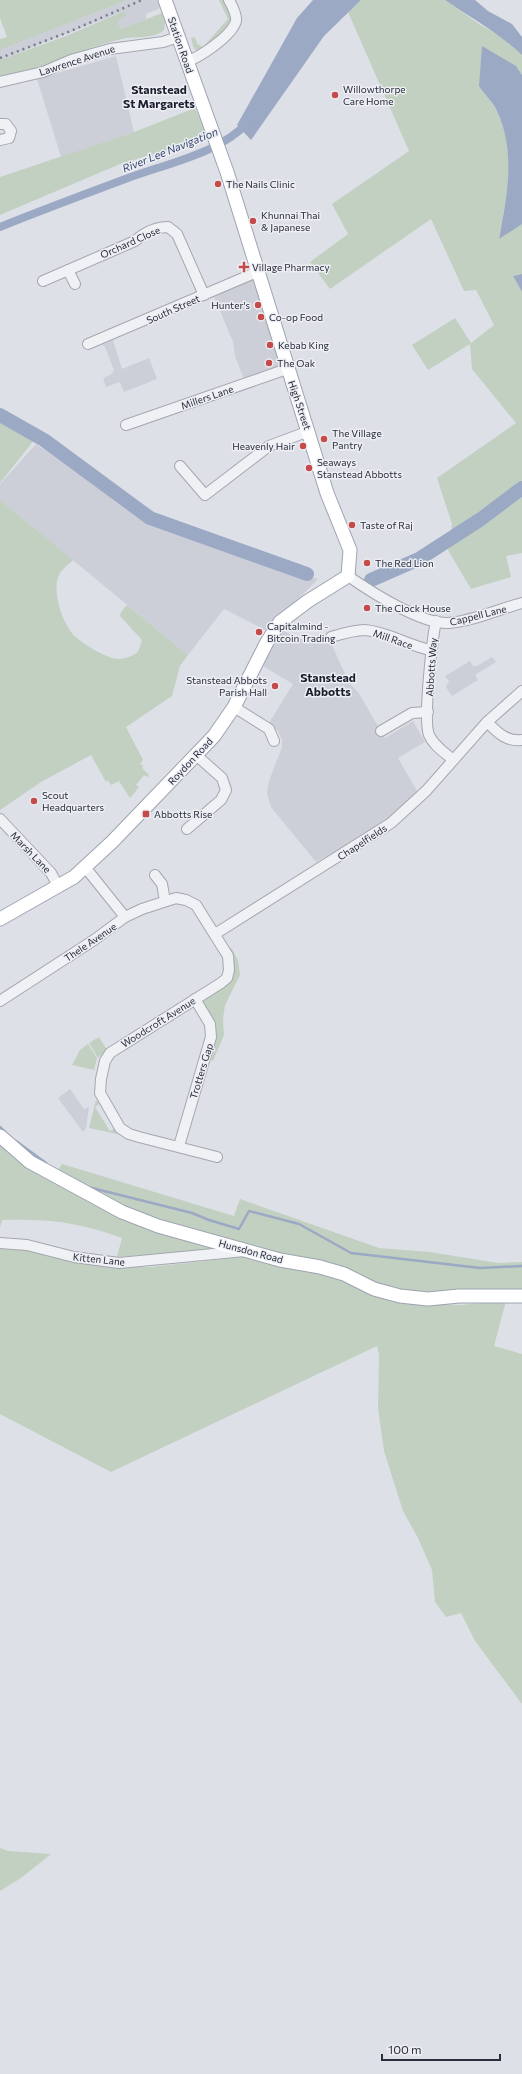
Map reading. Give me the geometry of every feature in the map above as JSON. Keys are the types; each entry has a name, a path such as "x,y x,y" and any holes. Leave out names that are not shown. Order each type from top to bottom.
{"main road":[{"name":"Station Road","path":"165,0 186,62 224,164"},
{"name":"High Street","path":"224,164 287,369 309,431 327,493 350,550 348,576"},
{"name":"Roydon Road","path":"0,918 58,886 85,867 214,736 234,707 267,642 280,622 308,601 348,576"},
{"name":"Hunsdon Road","path":"0,1136 30,1162 122,1212 158,1226 280,1260 320,1267 344,1274 374,1289 400,1296 428,1299 459,1296 522,1296"}],"street":[{"path":"186,62 204,54 232,27 236,20 229,0"},
{"name":"Lawrence Avenue","path":"0,82 43,72 71,60 110,49 163,42 178,38"},
{"path":"0,123 9,126 11,134 6,140 0,140"},
{"name":"Orchard Close","path":"43,281 135,241 143,234 158,228 168,227 177,234 204,296"},
{"path":"68,270 75,284"},
{"name":"South Street","path":"88,344 204,296 257,272"},
{"name":"Millers Lane","path":"126,425 287,369"},
{"path":"180,466 205,495 269,446 309,431"},
{"name":"Cappell Lane","path":"348,576 385,600 436,621 449,623 522,603"},
{"name":"Abbotts Way","path":"436,621 431,650 428,728 430,737 436,746 452,759"},
{"name":"Mill Race","path":"331,637 363,630 374,632 417,648 431,650"},
{"name":"Chapelfields","path":"215,934 391,824 426,791 452,759 486,722 522,691"},
{"path":"234,707 270,729 274,741"},
{"path":"381,731 412,713 428,712"},
{"path":"486,722 507,739 522,740"},
{"path":"187,829 221,800 226,790 222,778 196,755"},
{"name":"Marsh Lane","path":"0,819 51,873 58,886"},
{"name":"Thele Avenue","path":"0,1001 94,940 125,917 85,867"},
{"path":"155,875 162,884 165,901"},
{"name":"Woodcroft Avenue","path":"125,917 142,908 165,901 179,898 192,902 199,909 215,934 228,956 230,966 228,974 221,983 110,1053 105,1061 100,1093 103,1100 124,1131 139,1137 179,1146 217,1157"},
{"name":"Trotters Gap","path":"179,1146 211,1037 210,1024 195,999"},
{"name":"Kitten Lane","path":"0,1243 27,1245 74,1257 119,1263 247,1251"}],"shaded area":[{"path":"127,0 157,0 160,8 146,14 146,19 121,29 118,23 124,11 0,60 0,50"},
{"path":"116,56 134,132 61,157 37,79"},
{"path":"254,279 280,366 244,379 235,356 233,342 214,296"},
{"path":"113,340 122,369 149,358 157,379 124,392 120,382 106,387 103,378 112,374 114,370 105,347 102,345"},
{"path":"36,444 147,520 318,579 267,631 224,609 188,655 0,500 0,484"},
{"path":"282,629 297,639 310,639 328,636 349,683 358,692 385,738 413,721 425,742 398,758 417,791 400,808 372,831 316,862 271,807 267,793 269,781 282,747 282,740 278,731 269,723 293,684 261,665"},
{"path":"492,657 496,662 475,675 478,680 452,696 446,687 449,681 445,676 470,661 473,666 477,666"},
{"path":"70,1089 84,1109 89,1107 86,1128 83,1132 58,1098"}],"green space":[{"path":"0,0 127,0 0,50 0,39 7,37 0,18"},
{"path":"219,0 226,0 231,12 231,23 202,51 194,49 191,38 195,37 197,44 203,47 228,19"},
{"path":"361,0 445,0 479,24 506,39 522,55 522,75 515,66 479,86 497,111 503,126 506,142 508,158 507,190 499,238 522,224 522,274 513,276 522,292 522,553 506,556 511,577 471,589 448,550 452,524 437,478 516,423 472,369 470,344 428,370 412,345 455,318 471,343 494,325 476,290 464,291 431,219 330,289 310,262 348,234 332,204 409,151 348,12"},
{"path":"124,11 126,16 120,19 118,23 121,29 162,13 165,22 164,30 155,35 112,41 45,67 0,78 0,60 66,36"},
{"path":"195,108 208,138 120,164 0,215 0,177 134,132"},
{"path":"0,423 35,439 0,483"},
{"path":"0,500 73,560 60,573 57,580 57,595 58,603 64,619 74,636 100,653 113,658 126,658 138,652 142,640 120,616 121,612 127,605 188,655 180,666 172,696 126,727 143,760 140,764 149,775 148,777 144,775 136,785 139,787 130,798 119,781 111,785 108,780 106,782 91,755 41,782 0,810"},
{"path":"226,946 232,949 238,960 240,975 225,1005 223,1019 224,1035 213,1061 208,1059 203,1002 204,999 223,986"},
{"path":"99,1037 107,1050 98,1058 89,1043"},
{"path":"88,1044 97,1058 94,1070 72,1065 80,1050"},
{"path":"96,1100 99,1104 95,1107 110,1131 115,1128 117,1134 89,1128"},
{"path":"0,1145 27,1168 58,1185 230,1249 117,1257 122,1238 91,1228 49,1221 2,1220 0,1228"},
{"path":"62,1164 234,1216 240,1199 379,1248 430,1252 498,1263 522,1262 522,1289 424,1293 392,1289 369,1280 156,1220 122,1208 58,1170"},
{"path":"0,1247 10,1247 113,1266 150,1267 243,1257 258,1258 333,1274 394,1302 459,1305 506,1301 494,1346 522,1354 522,1704 475,1641 461,1613 446,1617 435,1602 432,1570 418,1538 403,1511 384,1451 378,1408 379,1355 377,1346 111,1472 0,1414"},
{"path":"0,1848 8,1851 51,1854 21,1878 0,1891"}],"water":[{"path":"313,0 361,0 324,36 251,140 237,125 297,18"},
{"path":"445,0 475,0 488,11 512,24 522,37 522,55 494,33"},
{"path":"482,46 516,66 522,75 522,224 499,239 507,190 508,158 503,127 497,111 479,86"},
{"path":"522,274 522,292 513,276"}],"waterway":[{"name":"River Lee Navigation","path":"0,227 128,178 208,150 237,133 248,122"},
{"path":"0,415 44,440 150,518 307,574"},
{"path":"371,580 419,559 481,519 522,488"},
{"path":"0,1127 6,1133"},
{"path":"16,1141 46,1163"},
{"path":"88,1187 192,1213 239,1229 249,1211 299,1224 351,1253 480,1268 522,1266"}],"railway":[{"path":"0,58 66,33 142,0"}],"place":[{"name":"Willowthorpe Care Home","path":"335,95"},
{"name":"The Nails Clinic","path":"218,184"},
{"name":"Khunnai Thai & Japanese","path":"253,221"},
{"name":"Village Pharmacy","path":"244,267"},
{"name":"Hunter's","path":"258,305"},
{"name":"Co-op Food","path":"261,317"},
{"name":"Kebab King","path":"270,345"},
{"name":"The Oak","path":"269,363"},
{"name":"The Village Pantry","path":"324,439"},
{"name":"Heavenly Hair","path":"303,446"},
{"name":"Seaways Stanstead Abbotts","path":"309,468"},
{"name":"Taste of Raj","path":"352,525"},
{"name":"The Red Lion","path":"367,563"},
{"name":"The Clock House","path":"367,608"},
{"name":"Capitalmind - Bitcoin Trading","path":"259,632"},
{"name":"Stanstead Abbots Parish Hall","path":"275,686"},
{"name":"Scout Headquarters","path":"34,801"},
{"name":"Abbotts Rise","path":"146,814"}],"district":[{"name":"Stanstead St Margarets","path":"159,97"},
{"name":"Stanstead Abbotts","path":"328,685"}]}
